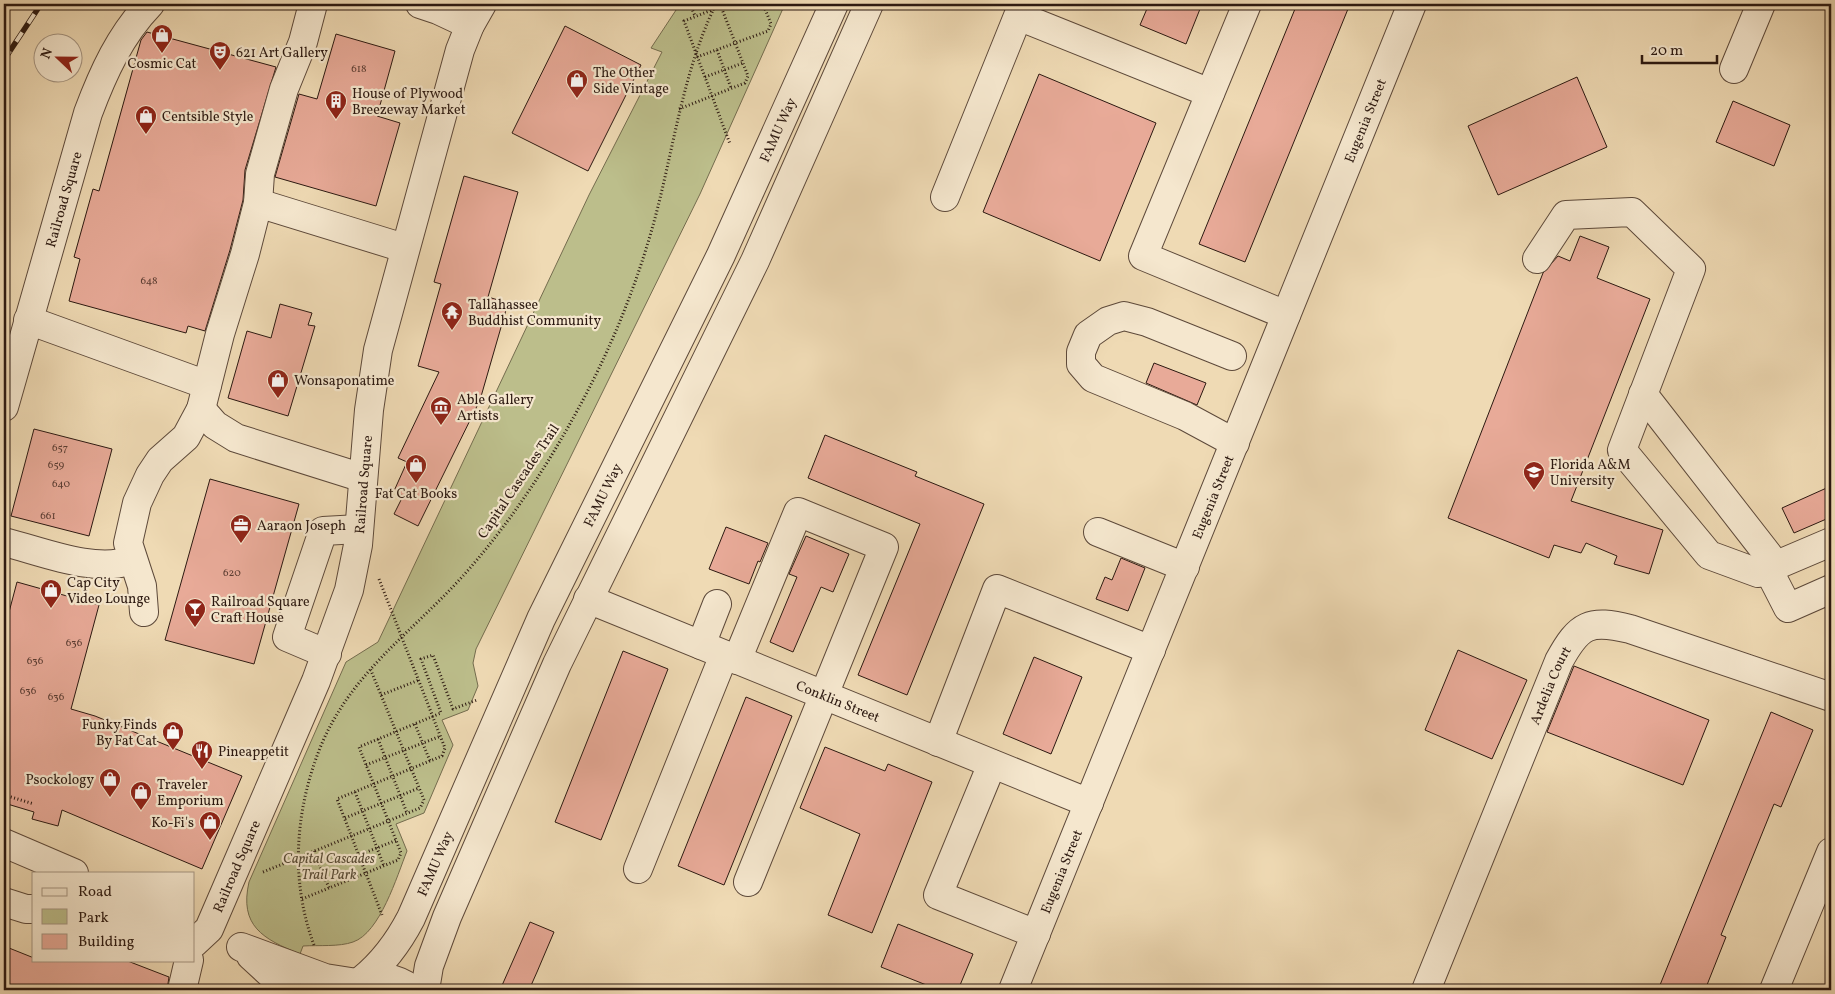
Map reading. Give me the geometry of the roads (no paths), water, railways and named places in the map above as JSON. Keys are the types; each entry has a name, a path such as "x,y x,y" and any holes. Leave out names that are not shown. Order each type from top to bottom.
{"street":[{"name":"Railroad Square","path":"4,406 76,150 94,97 121,40 150,4"},
{"path":"144,612 142,586 128,543 143,488 160,460 186,437 204,397 258,203 260,174 270,136 284,89 303,42 313,4"},
{"name":"Railroad Square","path":"355,984 325,978 199,932 228,887 327,654 349,590 359,529 374,370 382,328 456,63 476,15 438,10 420,4"},
{"name":"FAMU Way","path":"355,984 393,948 411,918 544,611 725,248 834,4"},
{"path":"424,990 428,966 447,917 538,706 588,599 756,262 869,4"},
{"path":"1247,4 1143,256 1286,315"},
{"name":"Eugenia Street","path":"1013,990 1412,4"},
{"path":"1734,69 1761,4"},
{"path":"945,197 1018,16 1210,93"},
{"path":"258,203 404,248"},
{"path":"1537,259 1566,215 1632,212 1691,269 1622,450 1708,555 1758,573 1831,542"},
{"path":"1232,356 1147,322 1124,316 1108,321 1088,335 1081,352 1081,364 1092,378 1185,416 1235,443"},
{"path":"28,320 204,397 215,426 236,438 364,478"},
{"path":"1643,394 1772,567 1788,608 1831,589"},
{"path":"638,869 720,653 798,512 884,547 748,882"},
{"path":"327,654 287,637 323,531 359,529"},
{"path":"1098,532 1185,567"},
{"path":"4,542 90,564 111,566 132,560"},
{"path":"938,742 998,589 1151,650"},
{"name":"Conklin Street","path":"588,599 1088,803"},
{"path":"717,604 720,653"},
{"name":"Ardelia Court","path":"1426,990 1560,661 1569,642 1581,629 1592,624 1605,623 1630,629 1831,697"},
{"path":"992,764 938,895 1036,934"},
{"path":"4,843 72,872"},
{"path":"1774,990 1831,852"},
{"path":"4,902 32,909"},
{"name":"Railroad Square","path":"241,947 288,990"},
{"path":"182,990 189,962"},
{"path":"355,984 386,978 401,982 414,990"}],"railway":[{"path":"4,60 41,4"}],"place":[{"name":"Cosmic Cat","path":"162,54"},
{"name":"621 Art Gallery","path":"220,71"},
{"name":"The Other Side Vintage","path":"577,99"},
{"name":"House of Plywood Breezeway Market","path":"336,120"},
{"name":"Centsible Style","path":"146,135"},
{"name":"Tallahassee Buddhist Community","path":"452,331"},
{"name":"Wonsaponatime","path":"278,399"},
{"name":"Able Gallery Artists","path":"441,426"},
{"name":"Fat Cat Books","path":"416,484"},
{"name":"Florida A&M University","path":"1534,491"},
{"name":"Aaraon Joseph","path":"241,544"},
{"name":"Cap City Video Lounge","path":"51,609"},
{"name":"Railroad Square Craft House","path":"195,628"},
{"name":"Funky Finds By Fat Cat","path":"173,751"},
{"name":"Pineappetit","path":"202,770"},
{"name":"Psockology","path":"110,798"},
{"name":"Traveler Emporium","path":"141,811"},
{"name":"Ko-Fi's","path":"210,841"}],"park label":[{"name":"Capital Cascades Trail Park","path":"329,866"}]}
